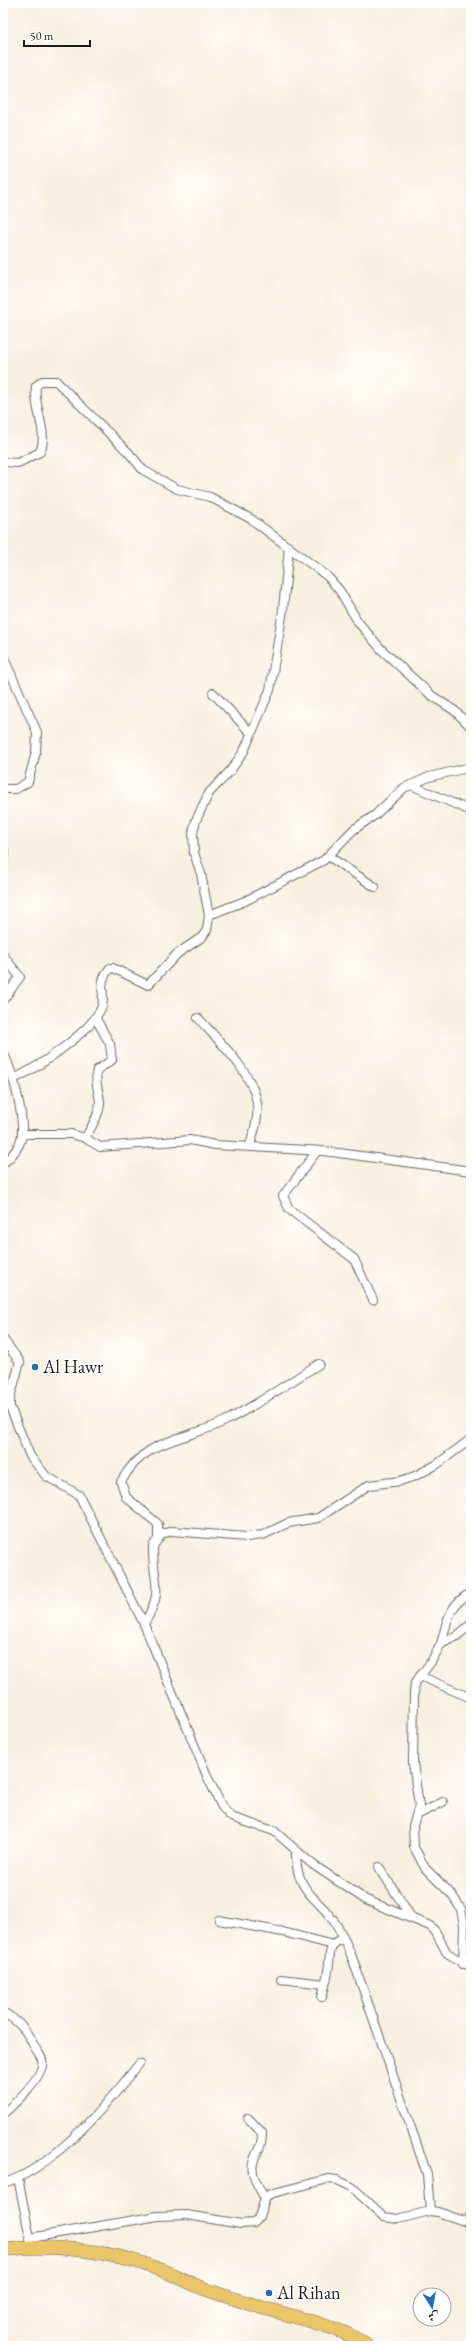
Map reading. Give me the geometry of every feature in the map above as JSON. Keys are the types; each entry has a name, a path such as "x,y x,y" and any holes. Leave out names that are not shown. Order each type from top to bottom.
{"main road":[{"path":"3,2250 30,2242 95,2252 128,2260 160,2270 205,2289 330,2328 352,2337 367,2346"}],"street":[{"path":"3,462 18,463 40,452 43,436 36,403 36,386 42,381 56,381 129,453 144,470 176,489 210,497 266,528 332,581 355,619 381,649 431,695 455,711 471,727"},
{"path":"13,1079 49,1059 77,1036 95,1017 102,1004 101,989 110,968 113,968 148,985 177,954 202,937 207,930 209,915 201,874 194,853 193,832 207,797 240,758 270,690 283,610 289,547"},
{"path":"3,656 37,732 36,752 28,782 16,789 3,789"},
{"path":"212,693 251,733"},
{"path":"209,915 245,901 305,870 328,856 353,830 411,785 429,777 471,767"},
{"path":"411,785 471,811"},
{"path":"3,847 5,853 3,862"},
{"path":"328,856 374,887"},
{"path":"3,955 20,976 3,1000"},
{"path":"85,1138 100,1103 96,1080 97,1070 112,1060 110,1044 95,1017"},
{"path":"198,1018 245,1074 253,1090 257,1103 256,1121 250,1145"},
{"path":"3,1052 13,1079 22,1134 18,1148 3,1164"},
{"path":"22,1134 71,1134 85,1138 100,1147 130,1146 171,1140 190,1140 214,1145 250,1145 374,1156 407,1163 471,1171"},
{"path":"317,1151 283,1196 289,1209 354,1259 373,1300"},
{"path":"3,1339 20,1362 10,1398 10,1407 30,1456 46,1476 79,1495 144,1624 222,1807 231,1817 274,1831 330,1878 366,1900 411,1917 435,1931 447,1952 463,1964 471,1967"},
{"path":"144,1624 158,1594 153,1552 158,1537 158,1524 126,1497 121,1482 136,1459 153,1447 230,1419 319,1364"},
{"path":"158,1537 172,1532 256,1536 288,1523 313,1519 369,1485 400,1481 415,1476 436,1465 471,1439"},
{"path":"463,1964 464,1926 461,1909 452,1895 431,1875 417,1856 412,1834 417,1815 419,1797 413,1750 414,1694 415,1683 431,1662 441,1644 448,1615 460,1598 471,1593"},
{"path":"441,1644 457,1636 471,1624"},
{"path":"420,1676 471,1698"},
{"path":"417,1815 443,1802"},
{"path":"296,1850 296,1862 301,1885 339,1929 352,1957 427,2174 430,2211"},
{"path":"379,1866 411,1917"},
{"path":"219,1920 283,1932 333,1945"},
{"path":"322,1997 328,1971 330,1950 333,1945 343,1940"},
{"path":"282,1980 325,1984"},
{"path":"3,2015 6,2014 17,2021 25,2029 42,2060 42,2070 25,2092 3,2114"},
{"path":"3,2183 18,2178 36,2169 85,2125 114,2096 140,2064"},
{"path":"248,2118 262,2133 262,2146 252,2164 253,2175 266,2199"},
{"path":"18,2178 30,2242 139,2218 175,2215 248,2224 258,2219 266,2199 276,2191 318,2180 332,2180 352,2187 384,2217 398,2219 430,2211 471,2222"}],"place":[{"name":"Al Hawr","path":"35,1367"},
{"name":"Al Rihan","path":"269,2293"}]}
